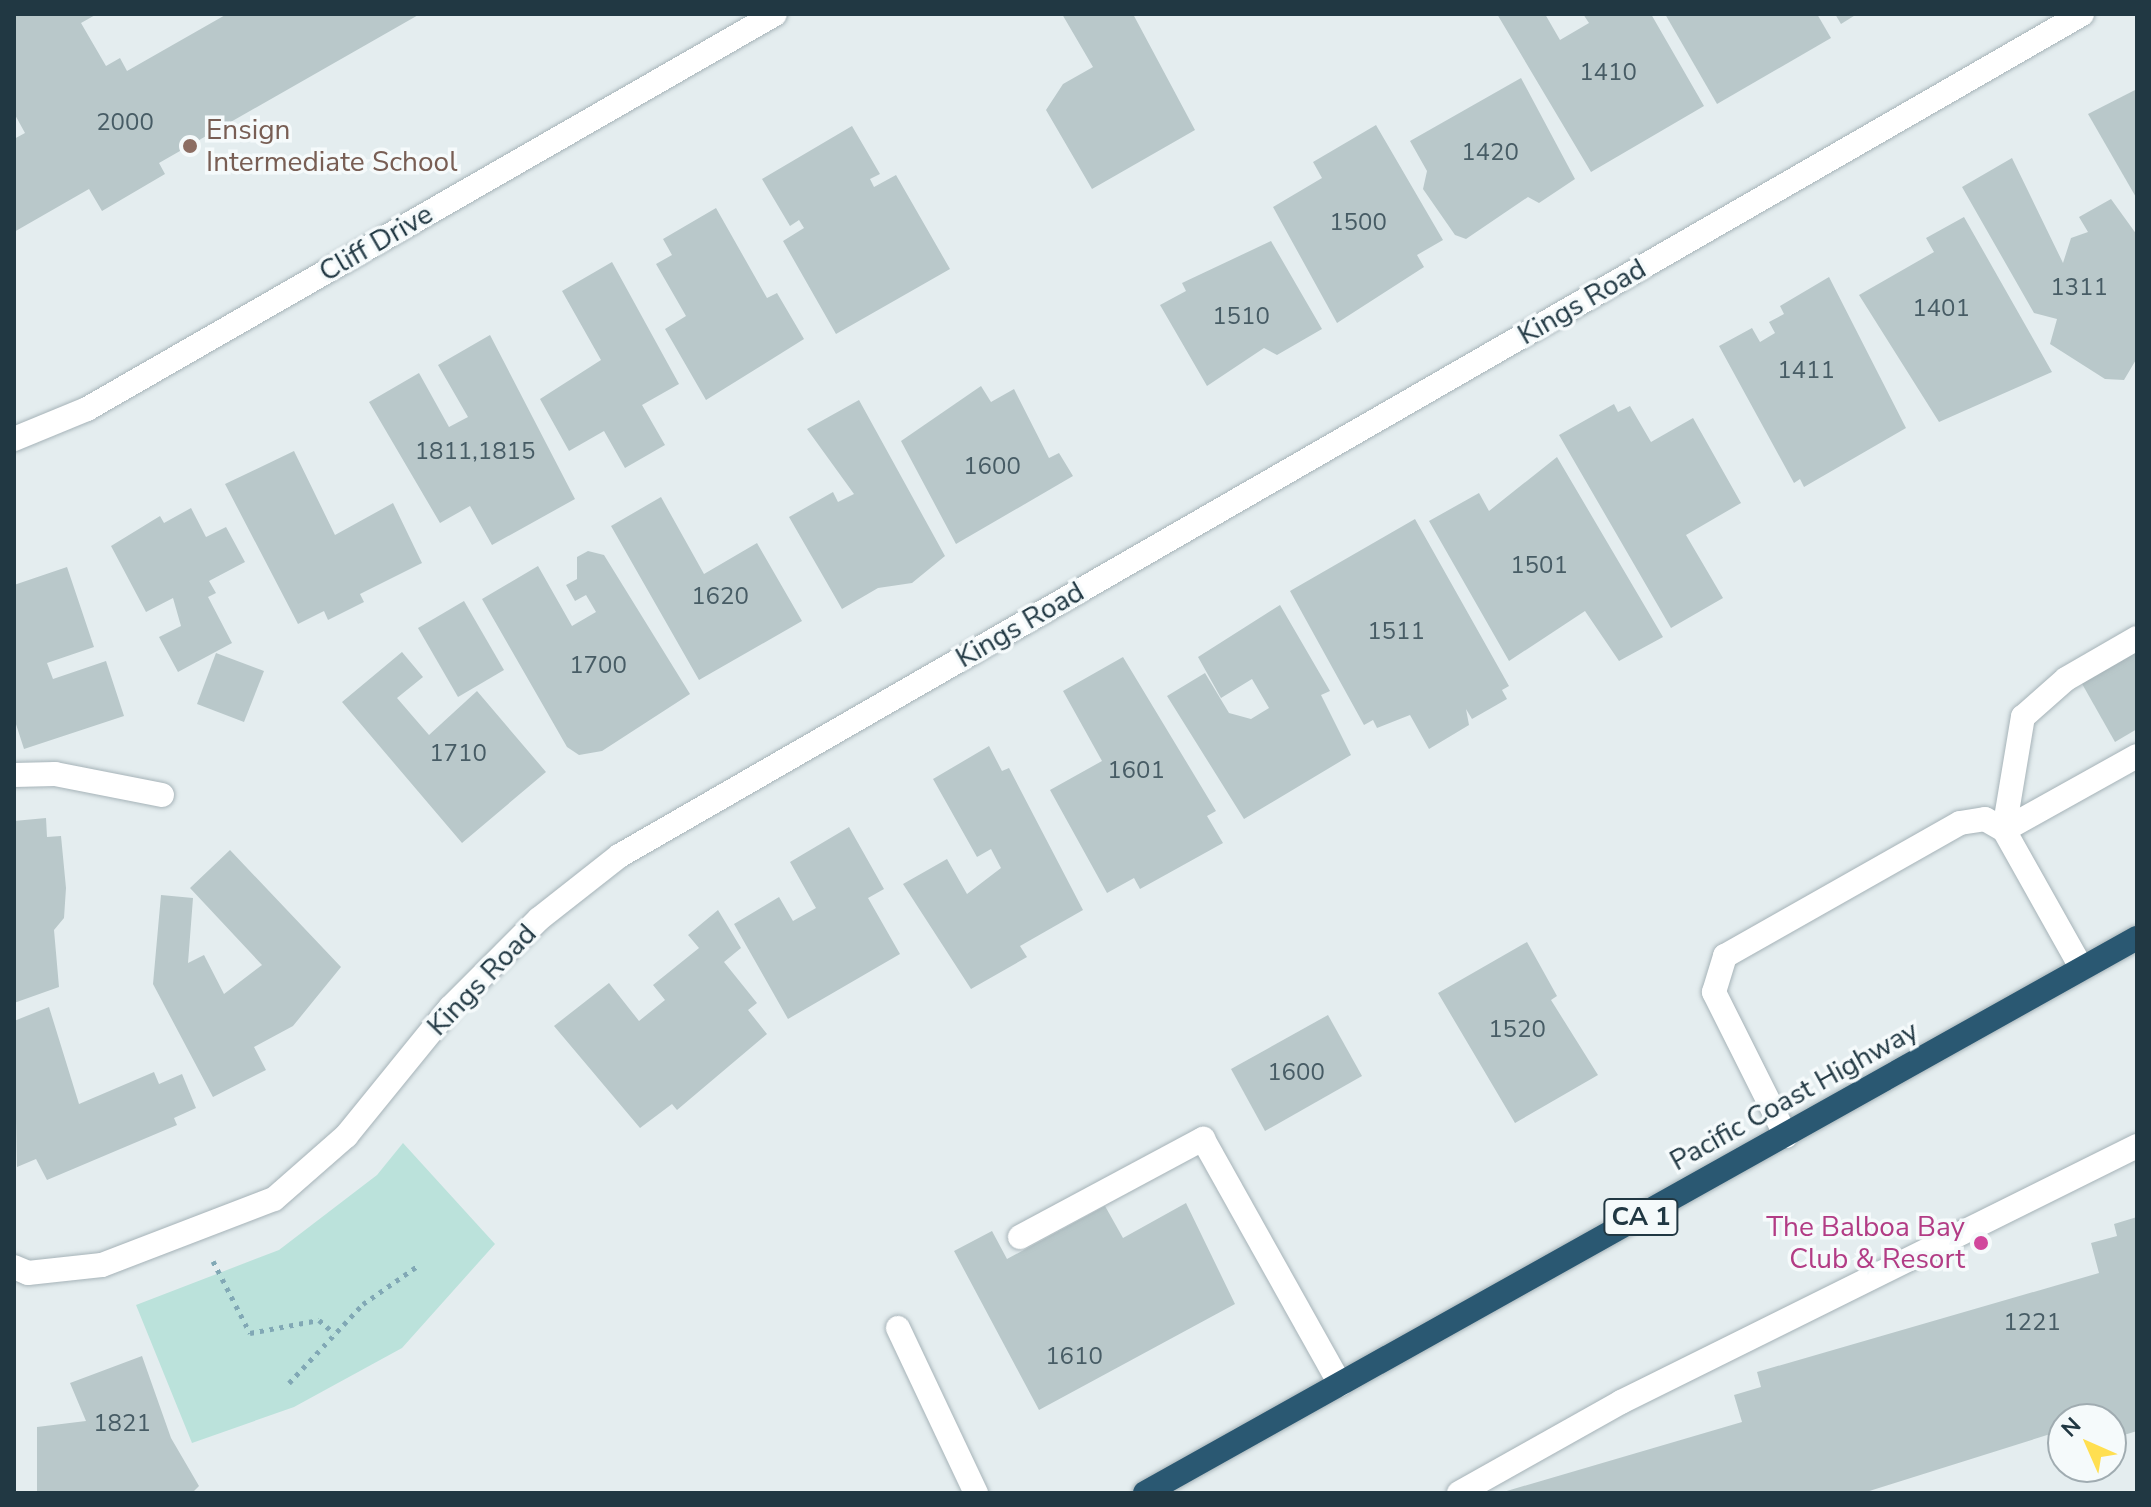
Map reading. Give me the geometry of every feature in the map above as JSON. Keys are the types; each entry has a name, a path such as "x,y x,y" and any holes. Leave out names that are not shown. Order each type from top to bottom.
{"highway":[{"name":"Pacific Coast Highway","path":"1145,1493 2137,938"}],"street":[{"name":"Cliff Drive","path":"14,439 87,409 775,14"},
{"name":"Kings Road","path":"14,1267 28,1273 102,1265 274,1199 346,1136 451,1007 539,919 619,856 2082,14"},
{"path":"2004,830 2023,717 2066,679 2137,638"},
{"path":"2004,830 2137,756"},
{"path":"14,775 55,774 162,795"},
{"path":"1786,1136 1714,992 1725,956 1960,823 1985,819 2004,830 2082,969"},
{"path":"1020,1237 1203,1139 1340,1384"},
{"path":"1459,1493 1621,1402 2137,1146"},
{"path":"898,1328 976,1493"}],"path":[{"path":"196,1229 250,1333 319,1320 334,1333"},
{"path":"289,1383 334,1333 419,1265"}],"green space":[{"path":"403,1143 495,1244 402,1348 294,1407 192,1443 136,1305 279,1250 377,1175"}],"building":[{"path":"14,14 97,14 81,23 106,66 120,58 127,71 227,14 420,14 159,163 165,174 102,211 89,189 14,232 14,139 25,133 14,113"},
{"path":"1062,14 1133,14 1195,130 1092,189 1046,110 1063,84 1093,67"},
{"path":"1497,14 1545,14 1560,40 1589,23 1583,14 1651,14 1704,106 1591,172"},
{"path":"1665,14 1817,14 1831,38 1717,104"},
{"path":"1835,14 1857,14 1841,24"},
{"path":"1521,78 1575,179 1539,203 1528,197 1466,239 1455,235 1423,189 1427,171 1410,141"},
{"path":"2137,89 2137,199 2088,114"},
{"path":"1376,125 1443,240 1417,255 1424,267 1337,323 1273,207 1322,178 1313,162"},
{"path":"852,126 880,174 870,179 874,187 896,175 950,269 836,334 783,241 804,228 799,220 790,226 762,179"},
{"path":"2012,158 2063,263 2071,238 2088,232 2079,217 2111,199 2137,235 2137,358 2124,380 2105,379 2050,344 2057,319 2034,313 1962,187"},
{"path":"716,208 767,298 777,293 804,339 706,400 665,329 686,316 656,264 672,255 663,239"},
{"path":"1964,217 2052,372 1939,422 1859,295 1934,252 1926,238"},
{"path":"1271,241 1322,329 1277,355 1264,348 1207,386 1160,305 1186,291 1182,283"},
{"path":"612,262 679,384 642,405 665,445 625,468 604,431 569,451 540,399 601,360 562,291"},
{"path":"1829,277 1906,428 1804,487 1800,479 1794,483 1719,346 1752,328 1760,342 1775,333 1769,322 1784,314 1780,306"},
{"path":"490,335 575,499 492,545 470,506 440,523 369,402 419,373 449,427 468,417 438,365"},
{"path":"981,386 991,402 1014,389 1049,458 1059,453 1073,476 956,544 901,441"},
{"path":"859,400 945,556 912,583 878,588 842,609 789,517 833,492 838,502 854,494 807,429"},
{"path":"1614,404 1618,412 1630,406 1651,442 1693,418 1741,503 1686,535 1723,598 1671,628 1559,435"},
{"path":"294,451 335,535 393,503 422,563 360,594 364,602 328,620 324,611 298,624 225,484"},
{"path":"1557,457 1663,637 1619,661 1585,611 1509,661 1429,521 1479,493 1489,511"},
{"path":"661,497 704,574 757,543 802,621 699,680 611,526"},
{"path":"191,508 206,537 226,527 245,562 209,581 216,593 208,597 232,643 178,672 159,637 181,626 173,598 146,612 111,546 160,516 164,523"},
{"path":"1415,519 1509,686 1502,690 1507,699 1472,719 1466,709 1469,725 1429,749 1410,715 1377,728 1373,720 1364,725 1290,591"},
{"path":"588,551 604,555 690,694 602,751 579,755 567,747 482,599 538,566 572,626 596,612 586,595 575,601 566,585 577,579 577,557"},
{"path":"67,567 94,647 47,663 53,679 106,661 124,716 24,749 14,718 14,585"},
{"path":"464,601 504,670 458,697 418,628"},
{"path":"1280,605 1330,691 1321,695 1351,755 1244,819 1167,696 1205,673 1229,713 1251,719 1269,708 1252,679 1221,698 1198,657"},
{"path":"2137,651 2137,729 2115,742 2081,682"},
{"path":"402,652 423,677 397,698 429,735 477,691 546,772 462,843 342,702"},
{"path":"216,653 264,671 244,722 197,704"},
{"path":"1123,657 1216,811 1207,816 1223,843 1140,889 1134,878 1107,893 1050,790 1102,761 1063,691"},
{"path":"989,746 1002,771 1009,768 1083,910 1020,946 1027,957 971,989 903,884 947,859 967,894 1001,868 991,849 977,857 933,779"},
{"path":"46,818 47,837 61,836 66,888 64,918 54,930 59,987 14,1003 14,821"},
{"path":"849,827 884,889 868,898 900,954 788,1019 734,924 779,897 793,921 816,908 790,862"},
{"path":"230,850 341,967 293,1026 254,1047 266,1070 213,1097 153,984 161,895 193,898 188,963 204,955 224,994 262,965 190,888"},
{"path":"718,910 741,948 724,962 757,1003 748,1010 767,1034 677,1110 672,1104 640,1128 554,1026 609,983 639,1021 665,1000 653,985 699,948 688,935"},
{"path":"1527,942 1557,996 1551,1000 1598,1075 1515,1123 1438,993"},
{"path":"49,1007 79,1104 154,1072 159,1084 182,1074 196,1108 174,1118 177,1125 47,1180 36,1159 17,1167 14,1021"},
{"path":"1328,1015 1362,1076 1265,1131 1231,1069"},
{"path":"1186,1203 1235,1304 1039,1410 954,1251 992,1231 1007,1259 1105,1206 1123,1238"},
{"path":"2137,1217 2137,1431 2127,1434 2127,1403 2047,1403 2047,1435 1863,1493 1500,1493 1742,1422 1734,1395 1761,1387 1757,1372 2099,1273 2091,1243 2117,1236 2114,1224"},
{"path":"142,1356 171,1438 199,1486 192,1493 37,1493 37,1427 86,1421 70,1383"}],"place":[{"name":"Ensign Intermediate School","path":"190,146"},
{"name":"The Balboa Bay Club & Resort","path":"1981,1243"}]}
